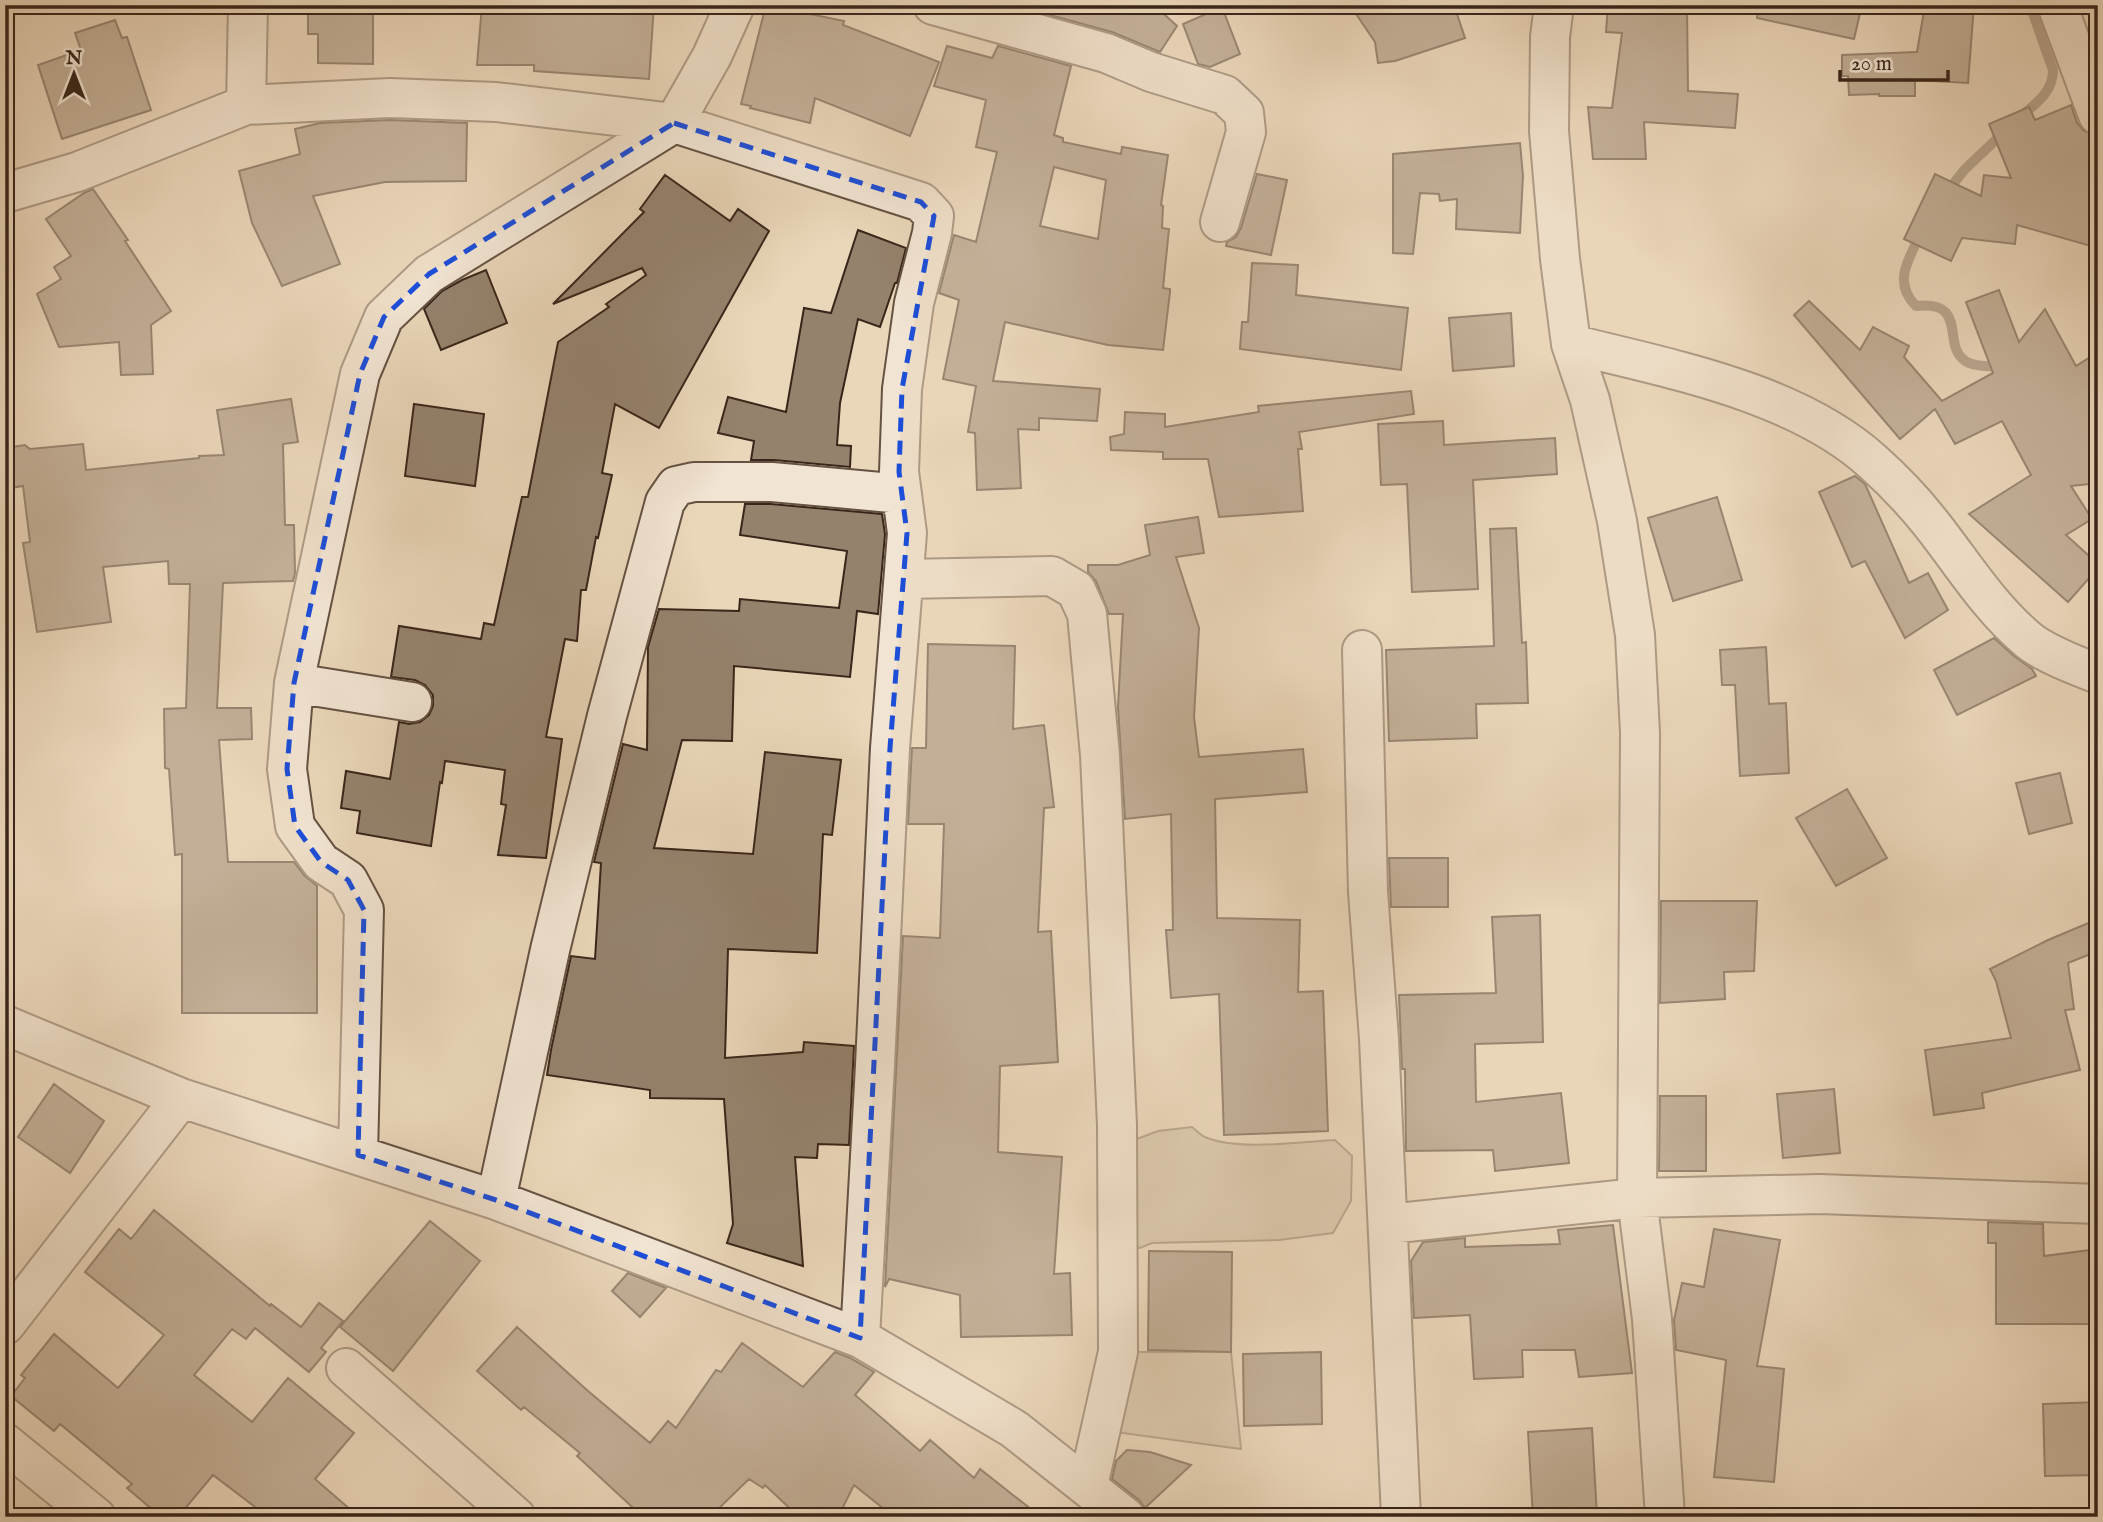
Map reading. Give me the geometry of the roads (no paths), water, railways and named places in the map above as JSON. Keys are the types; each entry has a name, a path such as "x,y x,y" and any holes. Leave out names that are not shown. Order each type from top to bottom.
{"street":[{"path":"246,105 248,5"},
{"path":"358,1155 364,910 348,880 321,862 295,827 287,769 293,683 360,374 384,317 429,274 674,123 712,56 735,5"},
{"path":"933,5 995,13 1152,72 1225,94 1244,113 1246,132 1220,222"},
{"path":"1554,5 1550,37 1549,131 1560,259 1571,344 1590,400 1617,521 1635,635 1640,733 1637,1198 1652,1319 1665,1517"},
{"path":"2057,5 2098,115"},
{"path":"5,193 77,172 246,105 390,98 496,102 674,123 921,202 934,216 915,303 902,389 899,472 907,533 890,748 876,1065 860,1338"},
{"path":"1571,344 1742,391 1819,422 1874,462 1927,519 1991,604 2029,641 2098,674"},
{"path":"496,1200 547,963 607,716 665,502 676,486 694,482 772,482 902,494"},
{"path":"904,579 1052,576 1076,590 1087,614 1100,755 1117,1111 1118,1339 1118,1352 1088,1486"},
{"path":"1362,650 1368,892 1379,1039 1401,1517"},
{"path":"293,683 412,702"},
{"path":"5,1025 181,1098 496,1200 860,1338 1014,1429 1125,1517"},
{"path":"5,1325 181,1098"},
{"path":"1388,1224 1637,1198 1820,1194 2098,1204"},
{"path":"346,1368 516,1517"},
{"path":"5,1443 96,1517"}],"waterway":[{"path":"2019,118 2046,92 2053,70 2030,5"},
{"path":"1946,193 1965,169 2005,131"},
{"path":"1921,233 1905,270 1905,288 1909,297 1916,306 1933,306 1944,310 1960,356 1969,363 2002,367"}]}
